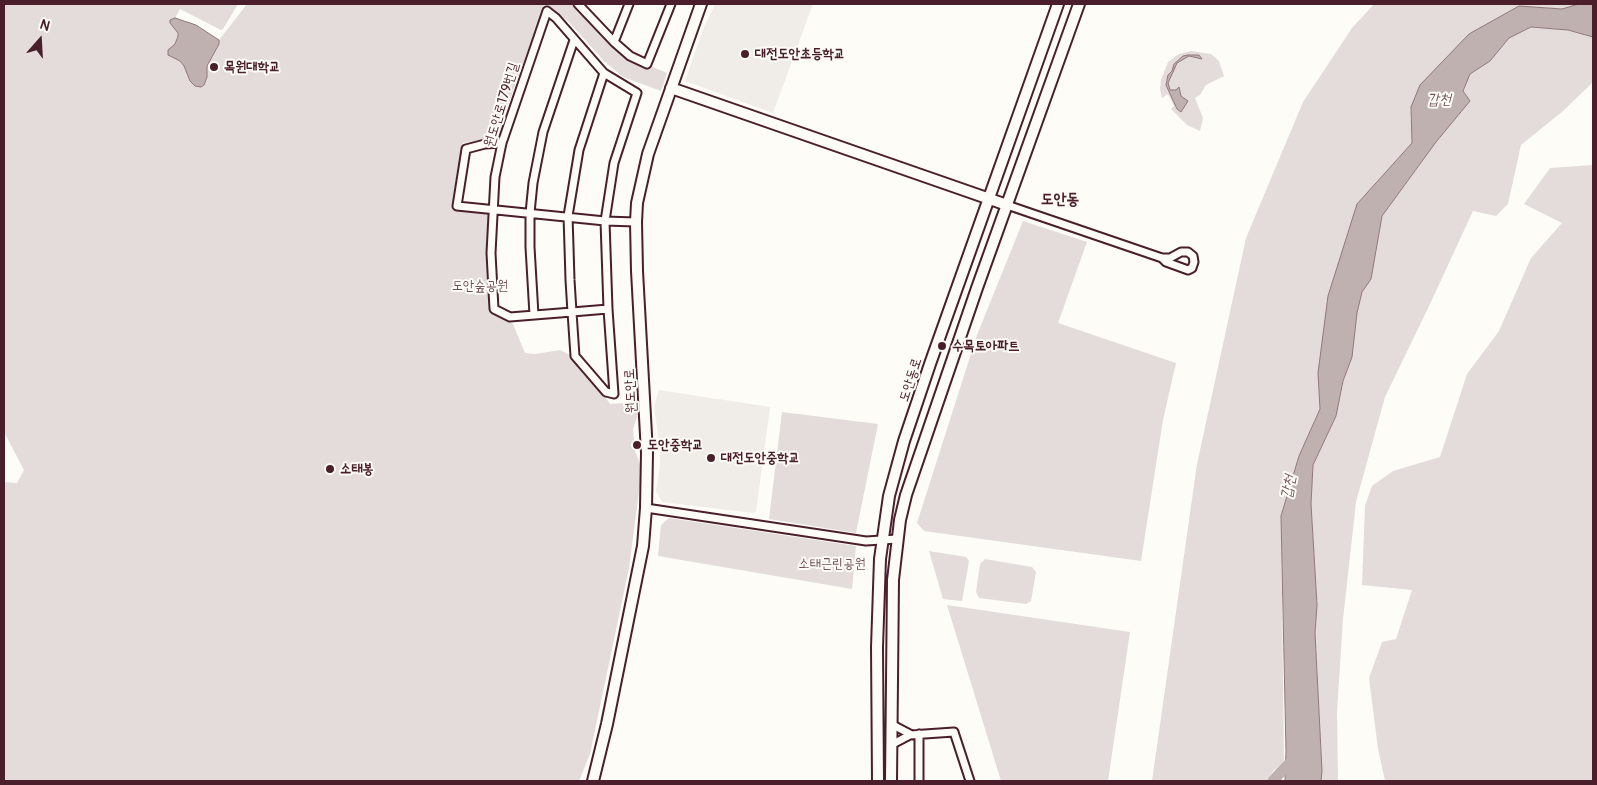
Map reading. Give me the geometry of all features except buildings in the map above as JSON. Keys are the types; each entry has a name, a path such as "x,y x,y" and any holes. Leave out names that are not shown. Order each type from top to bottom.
{"main road":[{"name":"원도안로","path":"592,781 607,724 643,546 646,508 648,452 637,271 637,202 645,166 701,4"},
{"name":"도안동로","path":"878,781 877,647 881,541 889,496 904,441 1058,4"},
{"path":"891,781 893,580 897,539 906,495 977,288 1080,4"},
{"path":"671,88 1007,205"}],"street":[{"path":"578,4 587,7 614,42 630,56 647,64 671,4"},
{"path":"614,42 629,4"},
{"name":"원도안로179번길","path":"574,40 556,18 547,11 502,143 495,177 492,209 491,253 494,309 510,317 608,309"},
{"path":"534,315 530,247 530,213 533,183 544,132 574,40 604,73 637,92 614,163 605,221 608,309 614,394 606,392 575,356 568,216 579,150 604,73"},
{"path":"502,143 485,144 466,149 457,206 605,221 636,222"},
{"path":"1007,205 1162,258"},
{"path":"646,508 866,541 897,539"},
{"path":"891,724 910,735"},
{"path":"890,745 910,735 954,732 970,781"},
{"path":"919,734 919,781"}],"shaded area":[{"name":"대전도안초등학교","path":"715,4 813,4 773,113 685,81 704,27"},
{"name":"대전도안중학교","path":"659,390 770,407 756,512 662,502 656,491 660,466 660,449 654,406"}],"green space":[{"name":"도안숲공원","path":"4,4 238,4 221,30 180,9 175,18 170,20 178,33 175,44 170,48 170,56 177,58 184,66 190,81 207,77 207,66 219,44 219,40 247,4 577,4 630,57 667,73 661,91 623,77 604,61 568,21 544,6 505,113 499,137 494,141 485,139 463,143 454,203 455,211 489,211 491,214 493,309 513,324 525,353 535,354 560,350 570,355 591,376 610,404 637,402 637,417 633,429 635,451 642,469 629,568 590,754 579,781 4,781 4,482 17,483 24,470 4,432"},
{"path":"1374,4 1579,4 1562,9 1519,6 1411,107 1412,143 1357,204 1318,373 1320,409 1299,456 1281,516 1284,761 1274,770 1267,781 1152,781 1197,464 1246,238 1303,102 1352,28"},
{"path":"1531,27 1568,30 1593,37 1593,82 1563,111 1521,145 1508,204 1496,216 1473,211 1385,397 1356,502 1343,619 1337,711 1338,781 1321,781 1315,633 1317,605 1311,504 1313,465 1336,416 1343,381 1352,357 1357,313 1362,292 1371,279 1382,216 1436,142 1470,101 1463,91 1470,74 1490,61 1509,38"},
{"path":"1191,51 1211,54 1219,61 1224,76 1206,85 1200,95 1195,98 1203,118 1200,131 1187,125 1171,109 1174,106 1168,94 1162,98 1160,89 1161,80 1168,62 1179,54"},
{"path":"1593,165 1593,781 1385,781 1378,749 1369,678 1382,642 1396,639 1412,590 1362,585 1365,506 1372,486 1393,471 1440,457 1467,374 1499,331 1531,258 1562,223 1524,204 1550,168"},
{"path":"1023,221 1087,242 1058,323 1176,363 1163,420 1141,561 924,531 917,523 977,335"},
{"path":"782,412 878,424 856,533 769,519"},
{"name":"소태근린공원","path":"669,518 856,546 852,589 658,556 661,525"},
{"path":"929,551 966,557 969,561 962,601 943,599"},
{"path":"985,559 1032,567 1036,572 1031,601 1026,604 979,598 976,592 980,564"},
{"path":"947,605 1130,632 1108,781 1001,781"}],"water":[{"name":"갑천","path":"1579,4 1593,4 1593,37 1568,30 1531,27 1509,38 1490,61 1470,74 1463,91 1470,101 1436,142 1382,216 1371,279 1362,292 1357,313 1352,357 1343,381 1336,416 1313,465 1311,504 1317,605 1315,633 1321,781 1285,781 1281,516 1299,456 1320,409 1318,373 1328,296 1357,204 1412,143 1411,107 1420,85 1469,34 1519,6 1562,9"},
{"path":"175,18 196,25 219,40 219,44 207,66 207,77 204,85 201,87 195,86 190,81 180,61 168,55 168,50 175,44 178,36 178,33 170,23 170,20"},
{"path":"1199,55 1202,59 1189,56 1177,63 1168,83 1170,90 1176,90 1179,87 1181,96 1188,101 1181,112 1177,109 1166,85 1168,75 1172,71 1174,64 1183,56"}],"waterway":[{"path":"1273,781 1290,763 1298,761"}],"place":[{"name":"대전도안초등학교","path":"745,54"},
{"name":"목원대학교","path":"214,67"},
{"name":"수목토아파트","path":"942,346"},
{"name":"도안중학교","path":"637,445"},
{"name":"대전도안중학교","path":"711,458"},
{"name":"소태봉","path":"330,469"}],"district":[{"name":"도안동","path":"1060,200"}]}
